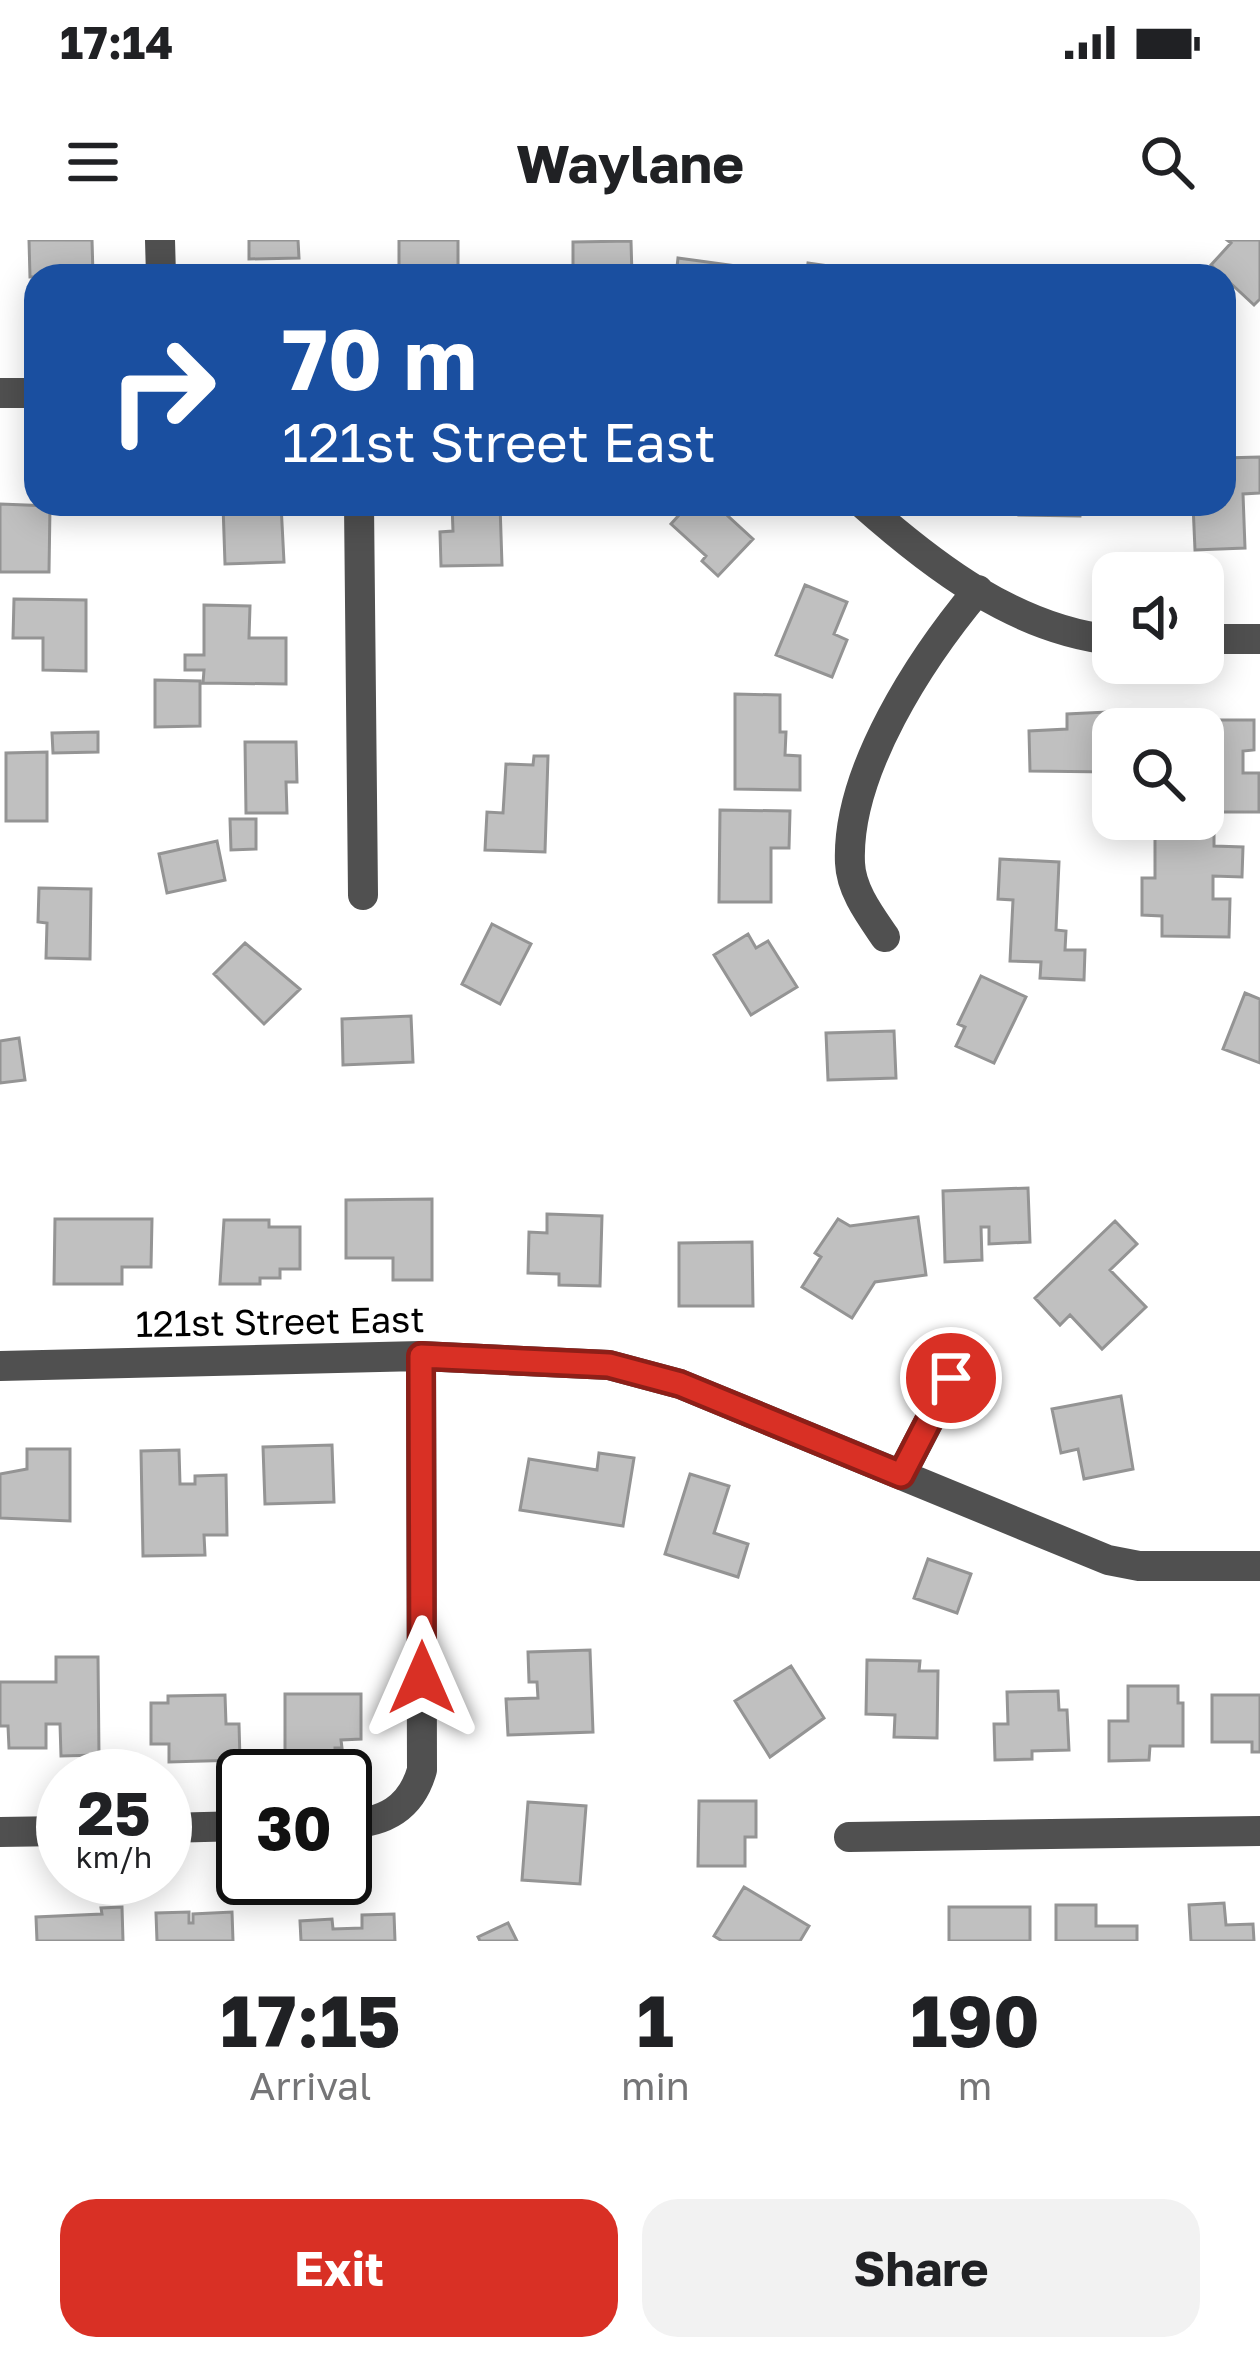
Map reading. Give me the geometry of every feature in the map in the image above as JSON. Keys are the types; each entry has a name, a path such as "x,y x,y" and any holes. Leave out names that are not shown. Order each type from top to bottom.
{"street":[{"path":"359,516 362,895"},
{"path":"878,516 945,571 978,590 1034,620 1092,635"},
{"path":"885,938 854,882 850,863 856,814 890,718 978,590"},
{"path":"1224,640 1260,639"},
{"path":"372,1822 407,1803 422,1770 421,1356"},
{"name":"121st Street East","path":"0,1366 421,1356 609,1365 680,1384 1108,1560 1139,1566 1260,1566"},
{"path":"901,1475 951,1378"},
{"path":"0,1832 36,1831"},
{"path":"849,1838 1260,1831"}],"building":[{"path":"29,240 92,240 93,264 30,264"},
{"path":"249,240 298,240 299,258 249,259"},
{"path":"399,240 458,240 458,264 399,264"},
{"path":"1227,240 1260,240 1260,299 1254,305 1236,288 1236,264 1212,264 1231,243"},
{"path":"631,241 632,264 573,264 573,242"},
{"path":"678,258 722,264 677,264"},
{"path":"1260,457 1260,493 1243,494 1245,548 1195,550 1194,516 1236,516 1236,458"},
{"path":"0,504 24,505 24,516 50,516 49,572 0,572"},
{"path":"223,516 282,516 284,562 225,564"},
{"path":"452,516 500,516 502,565 441,566 440,532 453,531"},
{"path":"678,516 728,516 753,539 718,576 702,561 706,556 671,524"},
{"path":"805,585 847,602 834,634 847,640 832,677 776,655"},
{"path":"14,599 86,600 86,671 43,670 43,638 13,638"},
{"path":"204,605 250,606 249,638 286,638 286,684 203,683 204,670 185,670 185,655 204,655"},
{"path":"155,680 200,681 200,726 155,727"},
{"path":"735,694 780,695 780,732 786,732 785,755 800,756 800,790 735,789"},
{"path":"1092,713 1092,772 1030,771 1029,731 1067,729 1067,714"},
{"path":"1224,720 1254,720 1254,750 1243,751 1243,773 1259,773 1259,812 1224,812"},
{"path":"98,732 98,752 53,753 52,733"},
{"path":"245,742 296,742 297,782 286,782 287,813 246,813"},
{"path":"47,752 47,821 6,821 6,753"},
{"path":"534,756 548,756 545,852 485,850 487,812 503,813 506,764 533,765"},
{"path":"720,810 790,811 789,848 771,848 771,902 719,902"},
{"path":"230,819 256,819 256,849 231,850"},
{"path":"1155,840 1214,840 1214,846 1243,847 1242,877 1213,876 1213,899 1230,899 1229,937 1162,936 1162,916 1142,915 1142,878 1155,878"},
{"path":"217,841 225,880 167,893 159,854"},
{"path":"1000,859 1059,862 1056,930 1066,931 1065,950 1085,950 1084,980 1040,978 1041,962 1010,961 1013,900 998,899"},
{"path":"39,888 91,889 90,959 46,958 47,923 38,922"},
{"path":"492,924 531,944 500,1004 462,984"},
{"path":"748,934 756,948 768,941 797,987 751,1015 714,955"},
{"path":"245,943 300,989 264,1024 214,974"},
{"path":"981,976 1026,997 994,1063 956,1046 965,1027 958,1024"},
{"path":"1245,993 1260,999 1260,1063 1223,1049"},
{"path":"411,1016 413,1062 343,1065 342,1019"},
{"path":"894,1031 896,1078 828,1080 826,1033"},
{"path":"19,1038 25,1080 0,1083 0,1041"},
{"path":"1028,1188 1030,1242 989,1244 989,1227 981,1227 982,1260 945,1262 943,1191"},
{"path":"432,1199 432,1280 393,1280 393,1258 346,1258 346,1200"},
{"path":"547,1214 602,1216 600,1286 559,1285 559,1274 528,1273 529,1232 547,1233"},
{"path":"918,1217 926,1275 875,1282 852,1318 802,1287 821,1257 815,1253 838,1219 850,1226"},
{"path":"55,1219 152,1219 151,1267 122,1267 122,1284 54,1284"},
{"path":"224,1220 269,1220 269,1227 300,1227 300,1269 280,1269 280,1278 260,1278 260,1284 220,1284"},
{"path":"1115,1221 1137,1244 1110,1270 1146,1307 1102,1349 1070,1315 1060,1325 1035,1298"},
{"path":"752,1242 753,1306 679,1306 679,1243"},
{"path":"1121,1396 1133,1469 1084,1479 1078,1449 1061,1453 1052,1409"},
{"path":"332,1445 334,1502 265,1504 263,1447"},
{"path":"27,1449 70,1449 70,1521 0,1518 0,1474 27,1469"},
{"path":"179,1450 180,1484 195,1484 195,1476 226,1475 227,1535 204,1535 205,1555 143,1556 141,1451"},
{"path":"599,1453 634,1458 623,1526 520,1510 529,1459 597,1470"},
{"path":"690,1474 729,1486 714,1533 748,1544 738,1577 665,1554"},
{"path":"928,1559 971,1574 957,1613 914,1598"},
{"path":"590,1650 593,1732 508,1735 506,1699 538,1698 537,1682 529,1682 528,1652"},
{"path":"56,1657 98,1657 99,1749 61,1749 60,1724 46,1724 46,1748 9,1748 8,1726 0,1726 0,1682 56,1682"},
{"path":"867,1660 920,1661 919,1671 938,1671 937,1738 894,1737 895,1715 866,1714"},
{"path":"791,1666 824,1718 770,1757 735,1701"},
{"path":"1128,1686 1178,1686 1183,1746 1150,1746 1149,1760 1109,1761 1109,1721 1128,1721"},
{"path":"1058,1691 1059,1710 1067,1710 1069,1750 1032,1751 1032,1759 995,1760 994,1724 1008,1724 1007,1692"},
{"path":"285,1694 361,1694 361,1739 341,1740 342,1748 335,1749 285,1749"},
{"path":"225,1695 226,1724 239,1724 240,1749 216,1749 216,1761 192,1761 192,1749 151,1744 151,1703 168,1703 168,1696"},
{"path":"1212,1695 1260,1695 1260,1752 1252,1752 1252,1742 1212,1742"},
{"path":"699,1801 756,1801 756,1837 745,1837 745,1866 698,1866"},
{"path":"528,1802 586,1806 580,1884 522,1880"},
{"path":"744,1887 809,1926 800,1941 722,1941 714,1936"},
{"path":"1224,1903 1226,1925 1253,1924 1254,1941 1191,1941 1189,1905"},
{"path":"1056,1905 1096,1905 1096,1926 1137,1926 1137,1941 1056,1941"},
{"path":"122,1907 123,1941 37,1941 36,1917 102,1914 101,1908"},
{"path":"949,1907 1030,1907 1030,1941 949,1941"},
{"path":"189,1912 189,1923 193,1923 193,1914 232,1912 233,1941 157,1941 156,1913"},
{"path":"394,1914 395,1941 301,1941 300,1921 332,1919 333,1929 362,1928 362,1915"},
{"path":"508,1923 517,1941 480,1941 478,1937"}],"route":[{"path":"422,1678 421,1356 609,1365 680,1384 901,1475 951,1378"}]}
